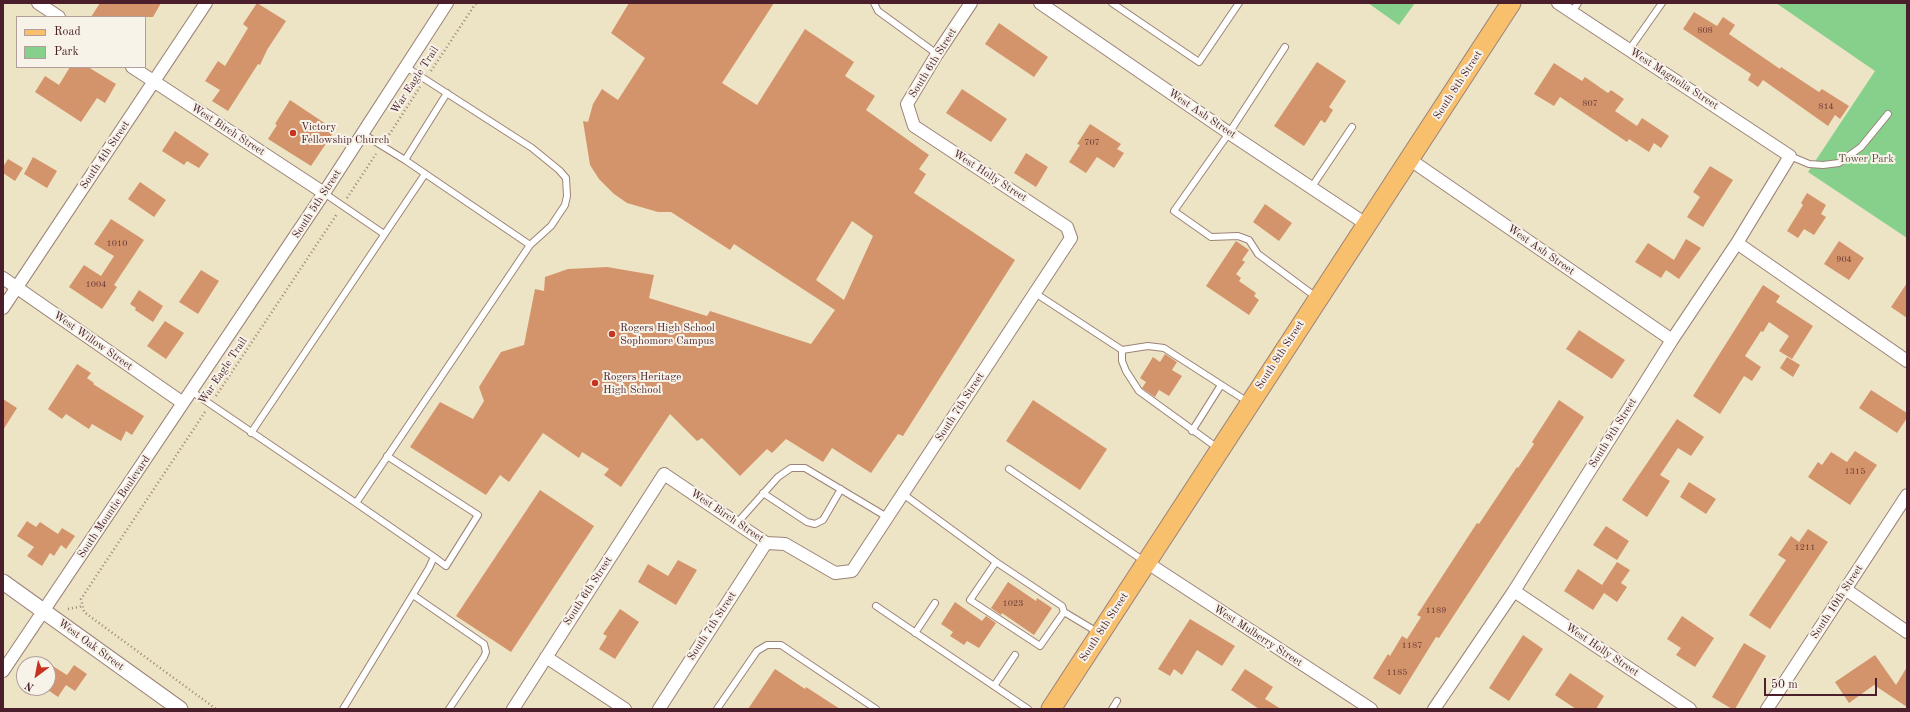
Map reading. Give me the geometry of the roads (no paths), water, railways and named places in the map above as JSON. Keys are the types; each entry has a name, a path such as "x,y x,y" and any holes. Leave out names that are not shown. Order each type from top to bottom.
{"main road":[{"name":"South 8th Street","path":"1050,709 1511,3"}],"street":[{"path":"38,3 58,16"},
{"name":"South 4th Street","path":"3,308 206,3"},
{"name":"South 5th Street","path":"183,403 363,134 447,3"},
{"name":"South 6th Street","path":"914,126 907,104 937,54 971,3"},
{"name":"West Ash Street","path":"1040,3 1366,224"},
{"name":"West Magnolia Street","path":"1558,3 1575,8 1629,50 1790,156"},
{"name":"West Birch Street","path":"133,68 324,193"},
{"name":"West Holly Street","path":"914,126 1067,227"},
{"name":"South 9th Street","path":"1434,709 1514,591 1672,340 1737,242 1790,156"},
{"name":"West Ash Street","path":"1409,159 1672,340"},
{"name":"South 7th Street","path":"835,573 852,571 1071,238 1067,227"},
{"path":"1737,242 1907,361"},
{"name":"West Willow Street","path":"3,278 183,403"},
{"name":"South Mountie Boulevard","path":"45,611 183,403"},
{"name":"West Birch Street","path":"664,474 766,543 785,544 835,573"},
{"name":"South 6th Street","path":"513,709 664,474"},
{"name":"South 10th Street","path":"1767,709 1844,589 1907,495"},
{"name":"South 7th Street","path":"659,709 766,543"},
{"name":"West Mulberry Street","path":"1146,562 1371,709"},
{"name":"West Oak Street","path":"3,582 180,709"},
{"path":"1844,589 1907,632"},
{"name":"West Holly Street","path":"1514,591 1690,709"},
{"path":"3,671 45,611"},
{"path":"546,657 625,709"}],"lane":[{"path":"874,3 878,11 937,54"},
{"path":"1112,3 1199,62 1239,3"},
{"path":"1629,50 1662,3"},
{"path":"1285,47 1230,133 1174,211 1212,237 1238,236 1249,240 1258,254 1318,298"},
{"path":"356,503 530,245 551,226 565,205 567,196 566,178 559,170 532,148 406,67"},
{"path":"405,160 447,93"},
{"path":"1790,156 1809,164 1823,165 1839,163 1861,147 1888,114"},
{"path":"1311,188 1352,127"},
{"path":"363,134 405,160 530,245"},
{"path":"251,433 425,174"},
{"path":"324,193 384,234"},
{"path":"1035,293 1122,350 1148,346 1164,348 1249,403"},
{"path":"1122,350 1122,361 1126,371 1139,391 1192,431 1219,449"},
{"path":"1192,431 1221,385"},
{"path":"191,391 446,566 478,515 387,456"},
{"path":"737,523 778,477 791,468 805,468 887,517"},
{"path":"1009,469 1146,562"},
{"path":"763,493 807,522 815,524 823,520 841,489"},
{"path":"903,494 996,562 1062,606 1064,612 1099,634"},
{"path":"343,709 413,595 434,557"},
{"path":"996,562 970,600 1040,646 1064,612"},
{"path":"413,595 484,644 486,652 484,657 449,709"},
{"path":"915,633 935,603"},
{"path":"876,606 1028,709"},
{"path":"717,709 757,650 767,646 781,645 876,709"},
{"path":"994,686 1015,655"},
{"path":"1112,709 1118,701"}],"place":[{"name":"Victory Fellowship Church","path":"293,133"},
{"name":"Rogers High School Sophomore Campus","path":"612,334"},
{"name":"Rogers Heritage High School","path":"595,383"}],"park label":[{"name":"Tower Park","path":"1866,159"}]}
